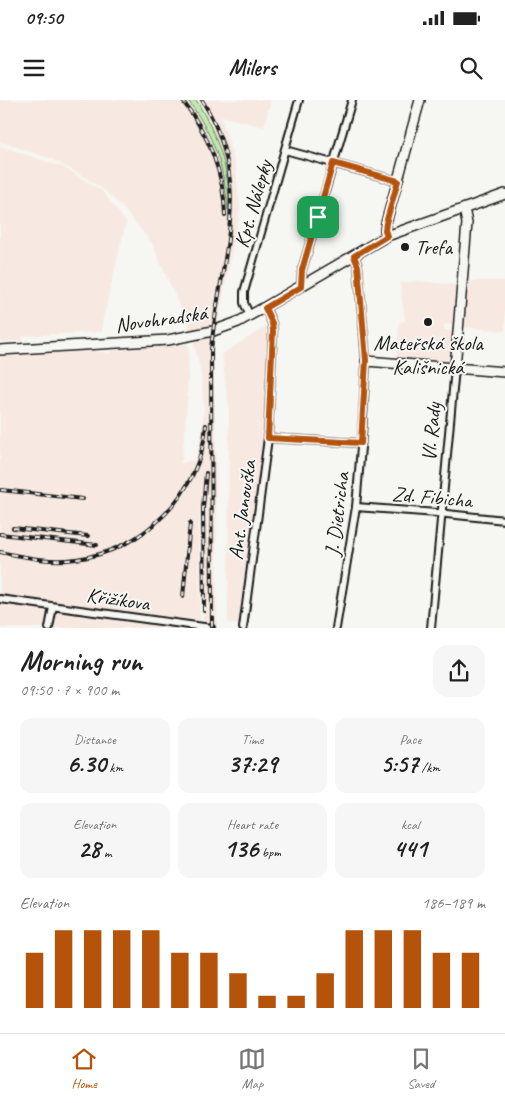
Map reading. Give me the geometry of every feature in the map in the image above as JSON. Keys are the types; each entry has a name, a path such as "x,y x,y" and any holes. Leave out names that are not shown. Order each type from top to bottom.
{"main road":[{"path":"387,236 385,230 386,223 420,100"},
{"name":"Novohradská","path":"0,350 168,340 213,331 265,308 387,236 505,194"},
{"name":"Vl. Rady","path":"454,368 467,223 464,209"},
{"path":"366,360 505,372"}],"street":[{"name":"Kpt. Nálepky","path":"250,316 244,303 244,292 299,100"},
{"path":"301,287 302,270 352,100"},
{"path":"285,150 398,181"},
{"name":"J. Dietricha","path":"336,628 356,507 366,360 358,266 354,256"},
{"name":"Ant. Janouška","path":"243,628 268,438 273,331 272,323 265,308"},
{"name":"Vl. Rady","path":"432,628 454,368"},
{"path":"268,438 361,443"},
{"name":"Zd. Fibicha","path":"356,507 505,520"},
{"name":"Křižíkova","path":"0,599 210,628"},
{"path":"48,628 53,607"}],"shaded area":[{"path":"0,100 271,100 264,127 221,116 236,167 240,210 213,348 216,445 217,628 203,628 199,502 200,628 0,628 0,356 93,351 109,353 113,350 187,344 189,347 187,406 180,463 195,460 201,439 204,409 201,372 191,332 152,243 122,207 104,190 83,176 50,158 0,142"},
{"path":"0,146 63,167 103,192 126,222 102,323 102,332 23,336 22,341 0,342"},
{"name":"Mateřská škola Kališnická","path":"418,281 457,285 453,324 444,325 444,330 453,331 450,363 397,358 399,323 405,321 400,283"},
{"path":"465,281 505,281 505,331 463,327"},
{"path":"272,323 271,399 244,625 228,623 229,410 222,354"}],"green space":[{"path":"188,100 196,100 221,152 227,180 229,210 224,179 216,152 205,126"}],"railway":[{"path":"182,100 200,126 213,154 222,184 225,215"},
{"path":"202,100 218,132 227,163 231,193 230,224 211,350 212,628"},
{"path":"0,552 47,560 66,560 101,554 124,544 145,531 164,515 180,496 193,474 202,450 206,425"},
{"path":"204,611 203,508 206,473"},
{"path":"1,490 83,499"},
{"path":"183,597 190,523"},
{"path":"13,528 88,536"},
{"path":"0,534 97,545"}],"place":[{"name":"Trefa","path":"405,247"},
{"name":"Mateřská škola Kališnická","path":"428,322"}],"route":[{"path":"333,163 398,181 386,223 385,230 387,236 354,256 358,266 366,360 361,443 268,438 273,331 272,323 265,308 301,287 302,270 318,217 333,163"}]}
